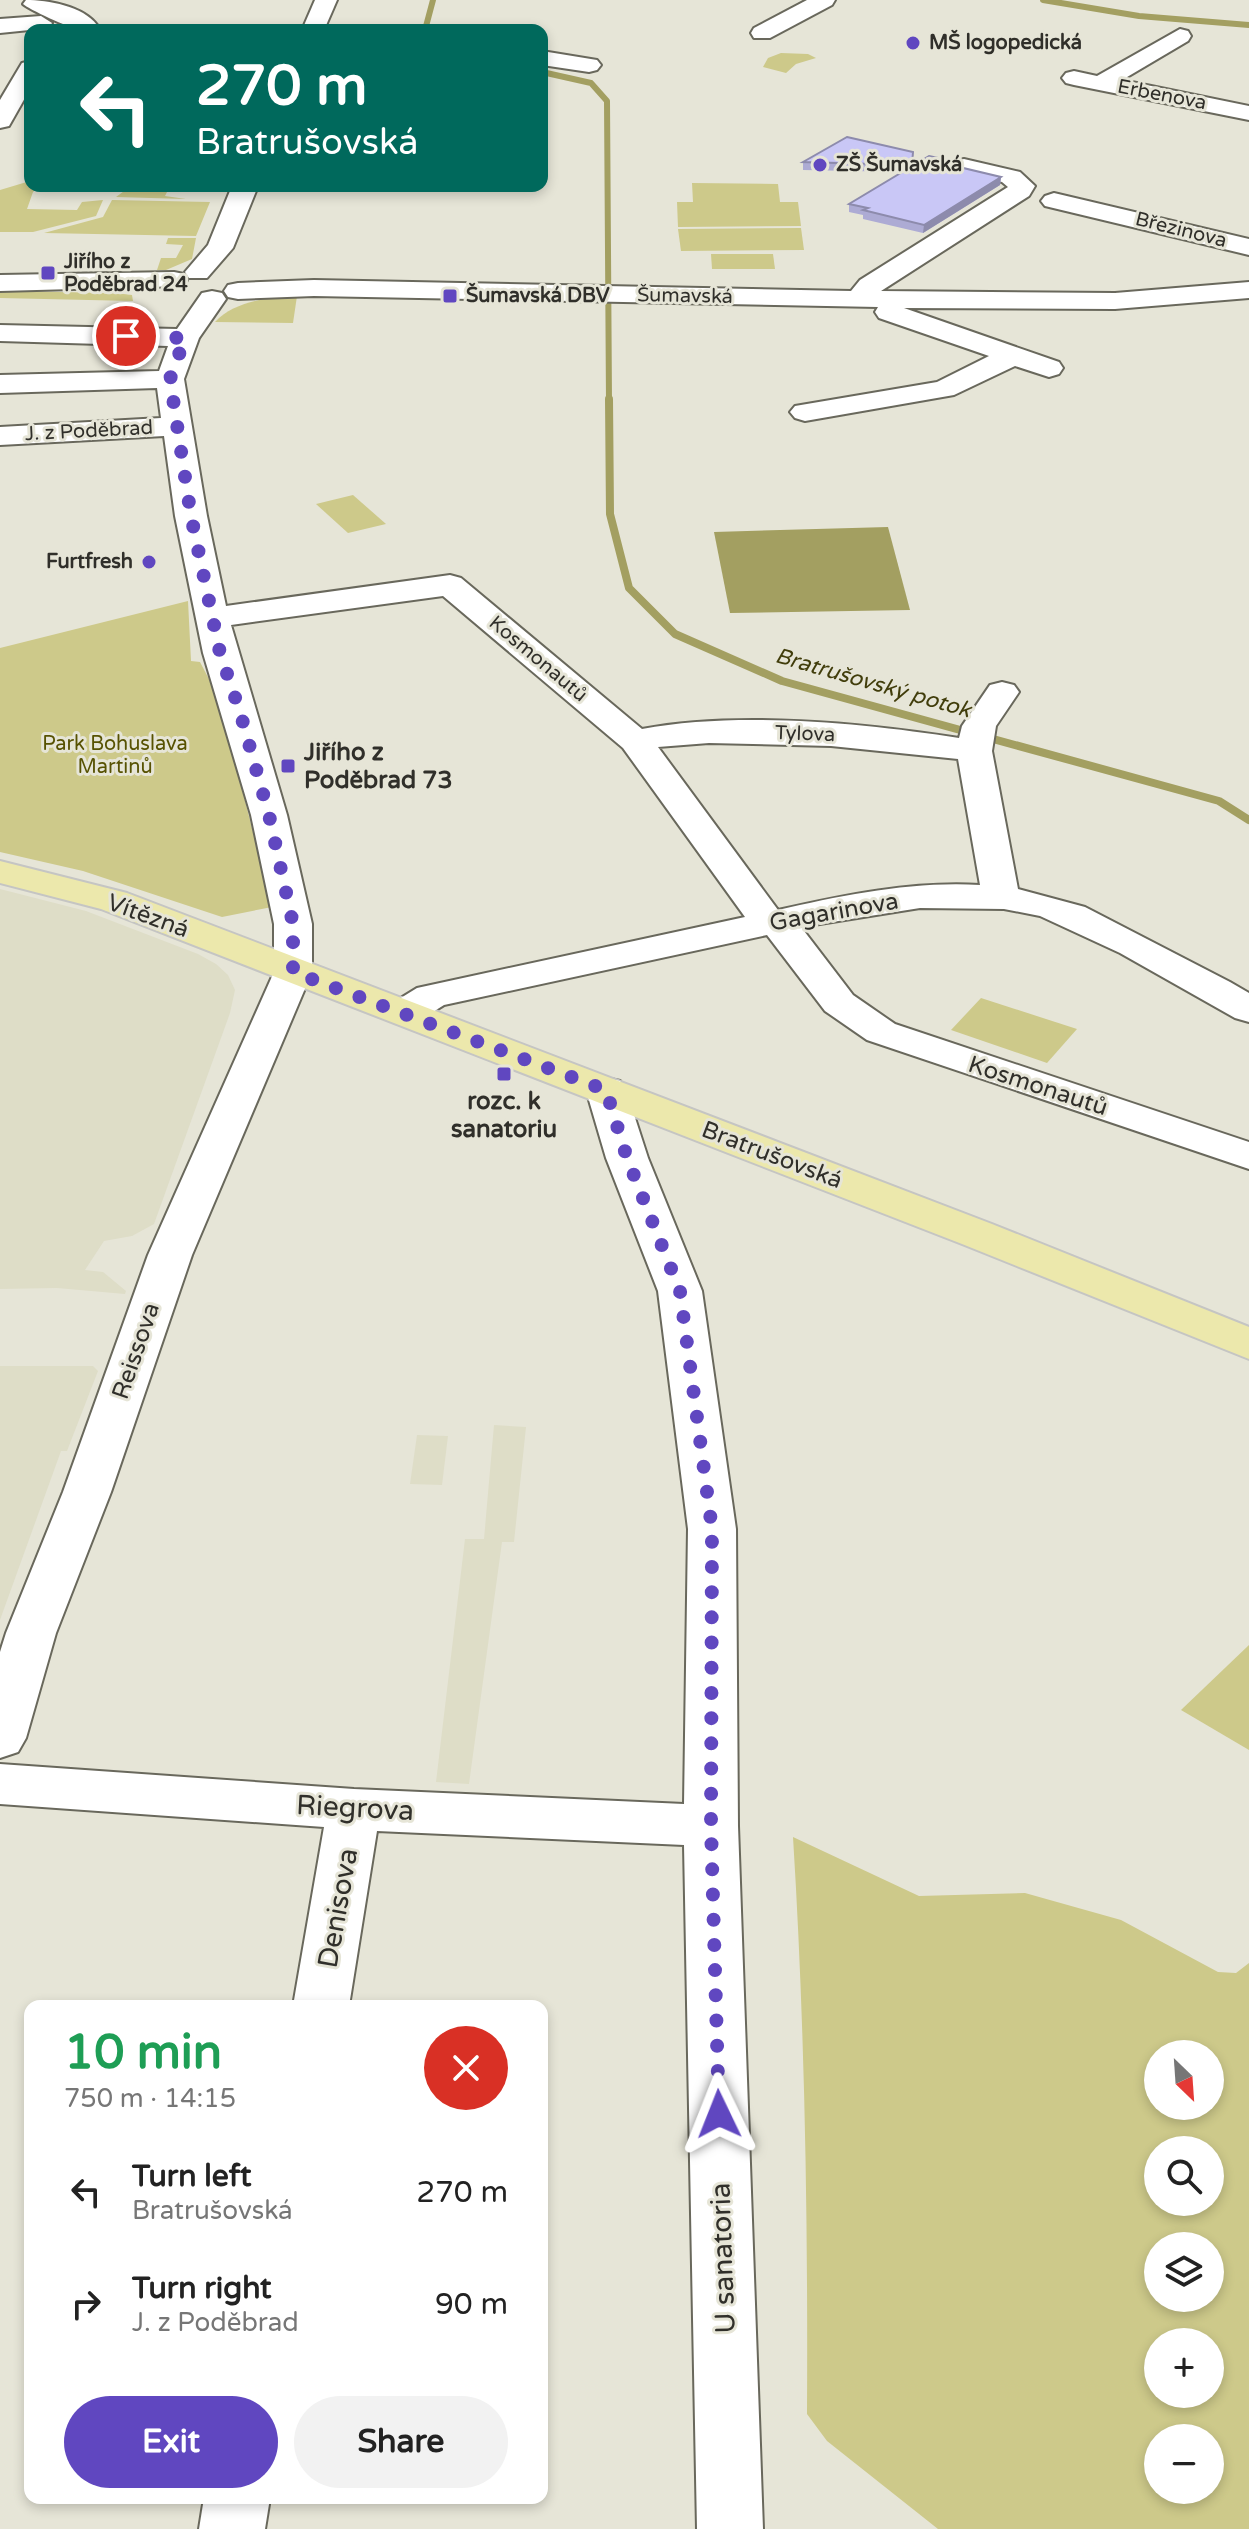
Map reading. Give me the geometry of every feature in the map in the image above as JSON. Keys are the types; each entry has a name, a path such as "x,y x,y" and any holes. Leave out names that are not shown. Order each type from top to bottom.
{"main road":[{"name":"Vítězná","path":"0,872 114,901 293,972"},
{"name":"Bratrušovská","path":"293,972 606,1090 1249,1344"}],"street":[{"path":"316,24 326,0"},
{"path":"762,33 824,0"},
{"path":"0,26 39,11 58,11 84,24"},
{"path":"1101,83 1180,36"},
{"path":"548,59 589,65"},
{"name":"Erbenova","path":"1074,78 1249,113"},
{"path":"0,121 24,79"},
{"path":"869,298 864,291 870,286 1020,191 1022,186 1011,177 964,166"},
{"name":"J. z Poděbrad","path":"243,192 170,379 191,516 220,653 269,815 293,924 293,972"},
{"name":"Březinova","path":"1113,213 1138,198"},
{"name":"Březinova","path":"1054,201 1249,247"},
{"name":"Šumavská","path":"0,281 208,281 314,288 1115,301 1249,290"},
{"name":"Šumavská","path":"869,298 889,312 1049,368"},
{"path":"0,333 185,338"},
{"path":"805,412 944,389 1014,355"},
{"path":"0,384 170,379"},
{"name":"J. z Poděbrad","path":"0,436 177,426"},
{"name":"Kosmonautů","path":"214,618 450,585 635,741 773,923 839,1003 881,1032 1249,1156"},
{"path":"1001,896 976,739 1002,692"},
{"name":"Tylova","path":"635,741 701,732 976,739"},
{"name":"Gagarinova","path":"405,1012 431,996 773,923 917,897 959,894 1001,896 1047,905 1170,964 1249,1010"},
{"name":"Reissova","path":"0,1738 31,1633 87,1492 170,1255 293,972"},
{"name":"U sanatoria","path":"606,1090 627,1158 680,1291 712,1529 711,1826 730,2529"},
{"name":"Riegrova","path":"0,1784 354,1809 711,1826"},
{"name":"Denisova","path":"322,2000 354,1809"},
{"path":"232,2529 236,2504"}],"shaded area":[{"path":"888,527 910,610 730,613 714,532"},
{"path":"0,889 86,911 198,954 228,975 235,990 230,1013 154,1224 132,1236 104,1241 85,1270 103,1272 126,1291 125,1294 57,1288 0,1289"},
{"path":"0,1366 93,1366 98,1371 67,1451 61,1451 0,1620"},
{"path":"494,1425 526,1427 514,1542 502,1542 469,1784 436,1782 465,1539 484,1539"},
{"path":"417,1435 448,1436 442,1485 410,1484"}],"green space":[{"path":"781,53 808,54 816,58 796,64 786,73 763,67 768,58"},
{"path":"24,183 24,192 33,192 27,209 77,210 82,202 103,200 96,216 33,232 0,232 0,190"},
{"path":"692,183 778,184 780,202 798,202 801,226 678,227 677,202 693,202"},
{"path":"123,192 167,192 165,196 186,199 116,197"},
{"path":"112,200 210,202 196,236 44,233 103,217"},
{"path":"801,228 804,250 681,251 678,229"},
{"path":"168,238 196,238 192,259 166,270 157,270 161,258 176,258 183,245 166,244"},
{"path":"711,254 773,254 775,269 712,269"},
{"path":"0,291 116,293 132,295 133,301 0,298"},
{"path":"297,296 293,323 215,322 238,307"},
{"path":"353,495 386,524 348,533 316,504"},
{"name":"Park Bohuslava Martinů","path":"188,601 191,661 200,662 219,698 272,907 222,917 83,871 0,852 0,648"},
{"path":"981,998 1077,1029 1047,1063 951,1030"},
{"path":"1249,1645 1249,1750 1181,1710"},
{"path":"793,1837 919,1896 1025,1893 1121,1920 1218,1972 1236,1973 1249,1963 1249,2529 938,2529 827,2441 807,2414 805,2126"}],"building":[{"path":"847,137 913,152 912,165 803,162"},
{"path":"929,156 1001,177 924,225 849,204"}],"waterway":[{"name":"Bratrušovský potok","path":"427,24 433,0"},
{"path":"1043,0 1139,16 1249,25"},
{"name":"Bratrušovský potok","path":"548,73 591,83 607,101 609,401"},
{"name":"Bratrušovský potok","path":"609,399 610,514 629,588 675,634 782,681 1219,801 1249,820"}],"place":[{"name":"MŠ logopedická","path":"913,43"},
{"name":"ZŠ Šumavská","path":"820,165"},
{"name":"Jiřího z Poděbrad 24","path":"48,273"},
{"name":"Šumavská DBV","path":"450,296"},
{"name":"Furtfresh","path":"149,562"},
{"name":"Jiřího z Poděbrad 73","path":"288,766"},
{"name":"rozc. k sanatoriu","path":"504,1074"}],"route":[{"path":"126,336 185,338 170,379 191,516 220,653 269,815 293,924 293,972 606,1090 627,1158 680,1291 712,1529 711,1826 719,2114"}]}
